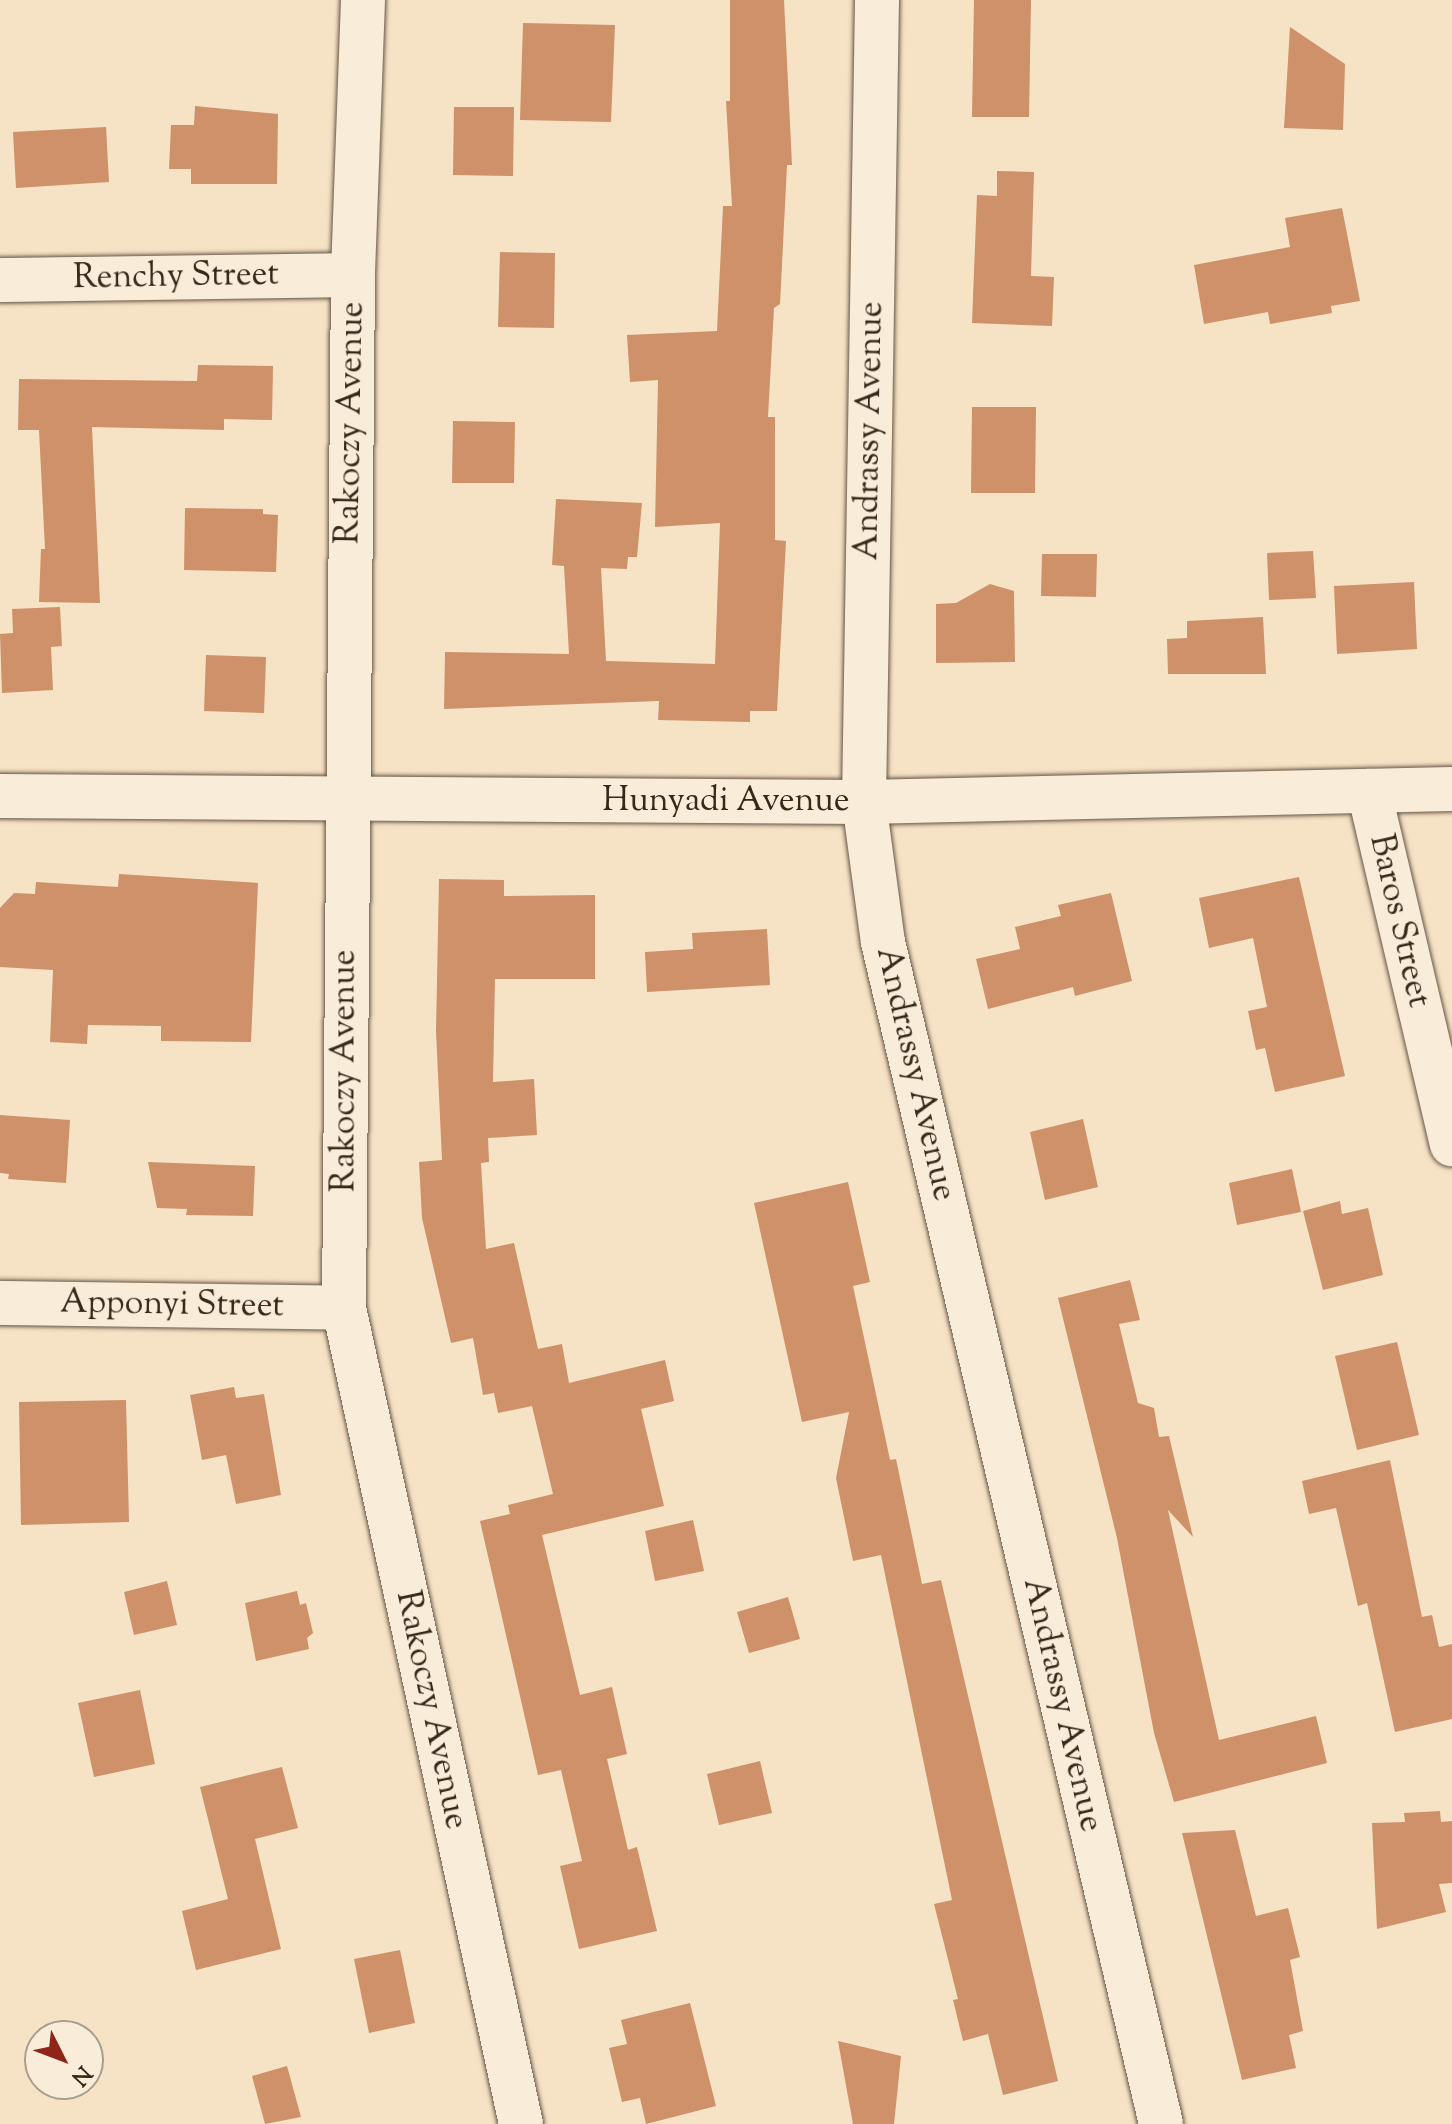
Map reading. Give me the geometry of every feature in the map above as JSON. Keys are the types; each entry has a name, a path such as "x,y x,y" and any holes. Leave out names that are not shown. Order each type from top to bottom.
{"street":[{"name":"Rakoczy Avenue","path":"363,0 353,275 344,1308 521,2124"},
{"name":"Andrassy Avenue","path":"877,0 864,802 883,942 1161,2124"},
{"name":"Renchy Street","path":"0,280 353,275"},
{"name":"Hunyadi Avenue","path":"0,796 347,802 864,802 1452,789"},
{"name":"Baros Street","path":"1369,791 1452,1144"},
{"name":"Apponyi Street","path":"0,1303 344,1308"}],"building":[{"path":"730,0 784,0 792,165 787,165 780,304 774,308 768,417 775,417 775,540 786,541 777,711 750,711 750,722 658,720 659,701 444,709 445,652 569,654 564,566 552,565 556,499 642,503 637,557 628,557 627,569 601,568 606,661 715,664 720,523 655,527 658,380 630,382 627,335 717,331 723,206 732,206 726,101 730,101"},
{"path":"974,0 1031,0 1029,117 972,117"},
{"path":"523,23 615,25 611,122 520,120"},
{"path":"1290,27 1345,64 1343,130 1284,128"},
{"path":"195,106 278,114 277,184 191,184 191,169 169,169 171,125 194,125"},
{"path":"454,107 514,107 513,176 453,175"},
{"path":"106,127 109,182 16,188 13,132"},
{"path":"997,171 1034,172 1031,276 1054,277 1052,326 972,323 977,195 997,196"},
{"path":"1342,208 1360,301 1331,306 1332,313 1270,324 1268,312 1204,324 1194,265 1290,247 1285,218"},
{"path":"500,252 555,253 554,328 498,327"},
{"path":"198,365 273,366 272,420 224,419 224,430 92,427 100,603 39,602 41,549 45,549 39,430 18,430 19,379 197,381"},
{"path":"972,407 1036,407 1035,493 971,493"},
{"path":"453,421 515,422 514,483 452,483"},
{"path":"185,508 263,509 263,514 278,515 276,572 184,570"},
{"path":"1313,551 1316,598 1269,600 1267,553"},
{"path":"1042,554 1097,554 1096,597 1041,596"},
{"path":"1414,582 1417,649 1337,654 1334,586"},
{"path":"990,584 1014,591 1015,662 936,663 936,604 956,603"},
{"path":"60,607 62,646 51,647 53,690 2,693 0,634 13,633 12,609"},
{"path":"1263,617 1266,674 1168,674 1167,639 1187,638 1187,621"},
{"path":"206,655 266,657 264,713 204,711"},
{"path":"119,874 258,883 251,1042 161,1041 161,1026 88,1025 87,1044 50,1042 53,970 0,967 0,908 14,893 35,894 36,882 118,887"},
{"path":"1299,877 1345,1076 1275,1092 1265,1048 1256,1050 1248,1011 1267,1007 1253,938 1209,948 1199,898"},
{"path":"439,879 504,880 504,896 595,895 595,979 495,979 493,1082 534,1079 537,1135 488,1138 489,1162 481,1163 486,1249 514,1243 538,1349 562,1344 569,1383 665,1360 674,1401 641,1409 664,1506 542,1535 580,1695 612,1687 627,1754 607,1759 628,1850 637,1847 657,1931 579,1949 560,1866 582,1861 561,1770 538,1775 480,1521 510,1514 508,1505 553,1494 532,1406 498,1413 494,1393 483,1395 473,1338 451,1343 422,1218 419,1162 442,1160 436,1031"},
{"path":"1111,893 1132,981 1075,996 1073,987 988,1009 976,959 1020,949 1015,927 1061,916 1058,905"},
{"path":"767,929 770,985 647,992 645,952 693,949 692,933"},
{"path":"0,1115 70,1120 66,1183 8,1179 9,1174 0,1173"},
{"path":"1083,1119 1098,1187 1045,1200 1030,1132"},
{"path":"148,1162 255,1166 253,1216 186,1215 187,1209 157,1208"},
{"path":"1292,1169 1301,1212 1237,1225 1229,1183"},
{"path":"848,1182 870,1282 853,1286 890,1460 896,1459 922,1584 941,1580 1058,2081 1003,2095 988,2034 963,2041 953,2000 958,1999 934,1904 952,1900 881,1555 853,1561 836,1478 849,1412 802,1422 754,1203"},
{"path":"1340,1201 1342,1214 1368,1208 1383,1275 1323,1290 1303,1211"},
{"path":"1130,1280 1140,1320 1119,1324 1138,1403 1154,1408 1159,1437 1169,1436 1193,1537 1168,1510 1219,1740 1316,1716 1327,1763 1174,1802 1154,1733 1117,1538 1058,1298"},
{"path":"1397,1342 1419,1435 1357,1450 1335,1356"},
{"path":"234,1387 236,1398 264,1394 281,1495 236,1504 226,1455 202,1460 190,1395"},
{"path":"126,1400 129,1522 21,1525 19,1402"},
{"path":"1390,1460 1422,1617 1432,1615 1439,1647 1452,1644 1452,1719 1395,1732 1367,1603 1358,1606 1336,1508 1309,1514 1302,1481"},
{"path":"693,1520 704,1571 655,1581 645,1531"},
{"path":"167,1581 177,1625 134,1635 124,1592"},
{"path":"297,1591 300,1605 306,1603 313,1633 307,1638 309,1649 256,1661 245,1603"},
{"path":"788,1597 800,1639 749,1653 737,1612"},
{"path":"140,1690 155,1764 94,1777 78,1703"},
{"path":"760,1761 772,1813 719,1825 707,1774"},
{"path":"282,1767 298,1828 255,1839 281,1949 196,1970 182,1911 228,1899 200,1787"},
{"path":"1440,1811 1441,1822 1452,1821 1452,1883 1439,1884 1446,1912 1377,1929 1372,1823 1405,1822 1404,1813"},
{"path":"1235,1830 1256,1916 1288,1908 1300,1957 1290,1960 1303,2031 1289,2035 1296,2068 1242,2080 1182,1833"},
{"path":"400,1950 415,2023 369,2033 354,1959"},
{"path":"690,2003 716,2106 646,2124 640,2098 622,2102 609,2048 627,2044 621,2020"},
{"path":"838,2041 901,2056 894,2124 853,2124"},
{"path":"287,2066 301,2117 265,2124 252,2076"}]}
